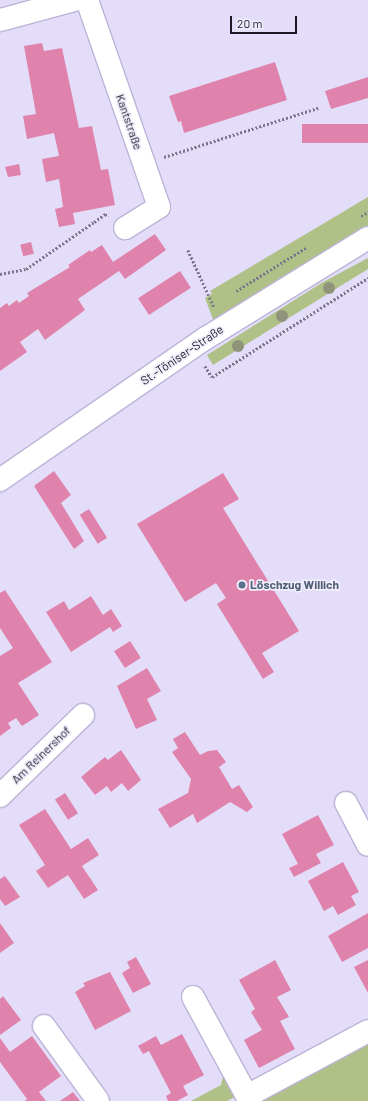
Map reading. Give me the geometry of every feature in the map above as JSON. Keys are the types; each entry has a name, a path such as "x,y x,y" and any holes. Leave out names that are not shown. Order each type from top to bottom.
{"street":[{"path":"0,20 74,0"},
{"name":"Kantstraße","path":"88,0 159,207 125,228"},
{"name":"St.-Töniser-Straße","path":"0,480 193,347 368,238"},
{"name":"Am Reinershof","path":"0,796 83,715"},
{"path":"346,803 368,845"},
{"path":"193,997 247,1096 368,1031"},
{"path":"44,1026 98,1101"}],"path":[{"path":"143,164 318,108"},
{"path":"0,274 26,269 105,214 125,228"},
{"path":"188,250 214,307"},
{"path":"193,347 212,377 368,278"}],"green space":[{"path":"368,197 368,229 214,322 205,298 212,294 210,291"},
{"path":"368,258 368,269 213,365 207,355 323,282"},
{"path":"368,1044 368,1101 263,1101"},
{"path":"223,1076 235,1097 227,1101 191,1101 221,1085"}],"building":[{"path":"42,43 44,51 62,48 79,128 92,126 101,170 108,169 115,205 73,213 75,224 59,227 55,209 63,207 59,179 46,182 42,159 59,156 54,133 27,139 23,116 36,114 24,46"},
{"path":"275,62 287,100 184,133 181,121 178,122 169,96"},
{"path":"368,77 368,98 331,109 325,91"},
{"path":"302,124 368,124 368,143 302,143"},
{"path":"19,164 21,175 8,177 5,167"},
{"path":"155,234 166,250 125,279 119,271 78,299 85,310 45,340 38,329 20,342 27,352 0,371 0,308 7,303 9,306 17,300 19,303 29,296 27,293 70,267 68,265 90,250 91,252 102,245 113,262"},
{"path":"31,242 34,254 23,256 20,245"},
{"path":"180,271 191,288 149,315 138,298"},
{"path":"54,471 71,495 61,503 84,541 74,549 34,486"},
{"path":"223,473 239,499 223,508 299,631 262,653 274,672 263,679 217,604 226,598 216,583 185,602 137,524"},
{"path":"89,509 107,538 98,544 80,515"},
{"path":"5,590 52,662 18,683 39,715 22,726 16,718 8,723 11,728 0,736 0,656 13,648 0,628 0,593"},
{"path":"91,596 103,615 111,609 122,626 113,632 110,627 71,652 46,612 64,601 69,610"},
{"path":"130,641 141,658 125,668 114,651"},
{"path":"147,668 161,691 147,699 157,720 136,729 117,686"},
{"path":"185,732 200,755 208,751 217,750 226,762 219,767 232,789 239,785 253,807 247,812 230,802 197,823 193,814 170,828 158,809 188,793 191,779 172,752 178,748 173,739"},
{"path":"121,750 141,780 128,791 122,783 111,792 107,786 95,795 81,777 105,757 108,760"},
{"path":"65,793 78,813 68,820 55,800"},
{"path":"45,809 71,849 88,838 99,855 82,866 98,890 84,899 68,875 48,888 36,871 45,865 19,825"},
{"path":"318,815 334,845 316,854 321,863 294,877 289,868 298,864 282,834"},
{"path":"343,862 359,892 351,896 356,905 338,915 333,906 324,911 308,881"},
{"path":"5,876 20,897 5,906 0,899 0,879"},
{"path":"368,913 368,948 342,962 328,936"},
{"path":"0,923 14,943 0,953"},
{"path":"136,957 151,984 133,993 122,973 130,968 127,962"},
{"path":"275,960 291,990 277,997 289,1017 280,1021 295,1049 259,1068 244,1040 262,1030 251,1012 255,1009 239,980"},
{"path":"368,960 368,993 354,967"},
{"path":"110,972 131,1011 95,1030 75,992 85,986 83,983"},
{"path":"3,996 21,1020 0,1035 0,999"},
{"path":"182,1034 204,1075 183,1086 188,1095 177,1101 168,1101 166,1096 171,1093 149,1051 143,1054 138,1046 156,1036 161,1045"},
{"path":"32,1036 61,1076 39,1092 46,1101 25,1101 27,1099 0,1062 0,1038 10,1052"},
{"path":"73,1092 80,1101 60,1101"}],"place":[{"name":"Löschzug Willich","path":"242,585"}]}
